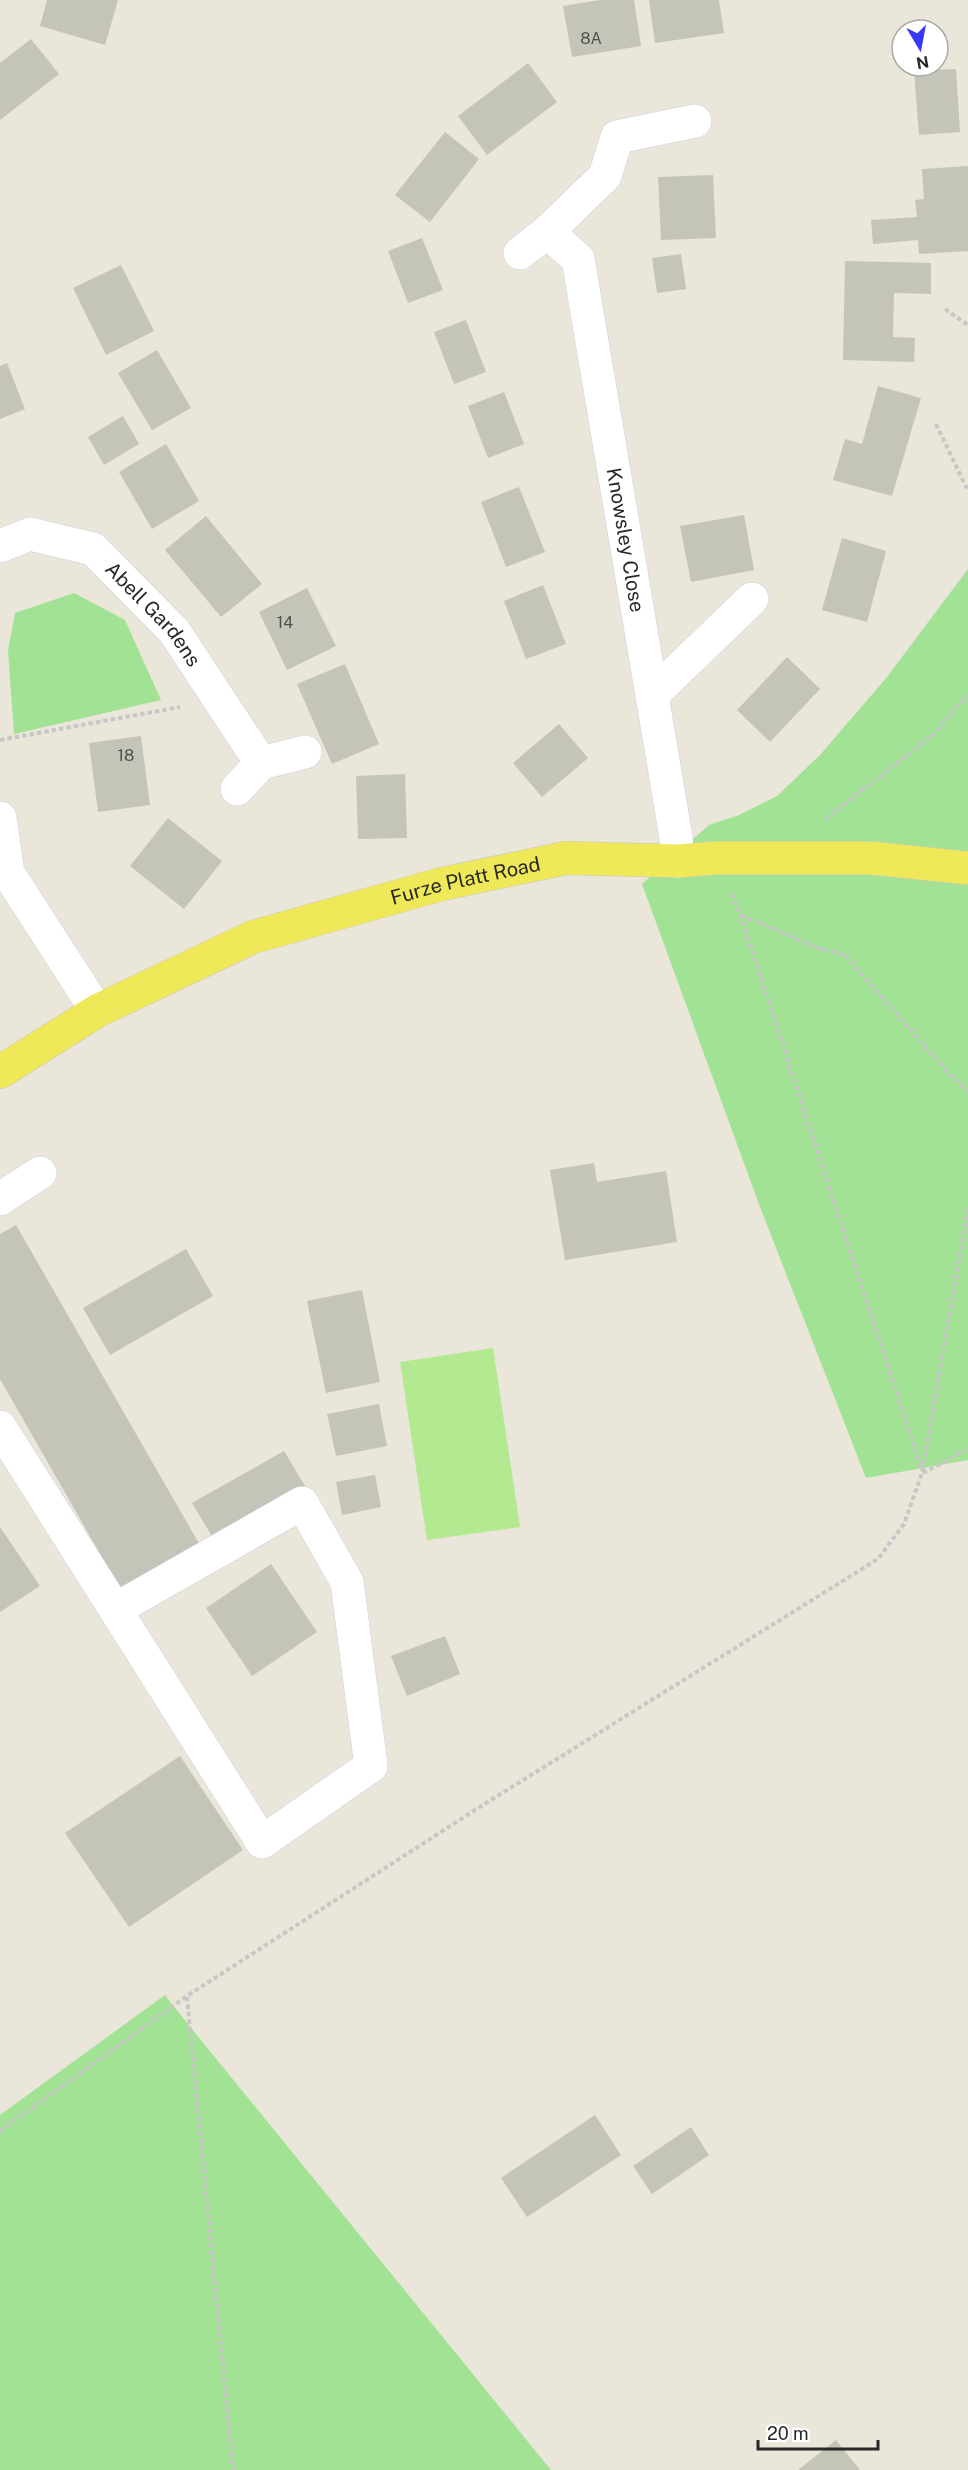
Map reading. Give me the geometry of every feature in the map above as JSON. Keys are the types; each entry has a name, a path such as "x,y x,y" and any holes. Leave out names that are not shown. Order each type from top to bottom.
{"main road":[{"name":"Furze Platt Road","path":"0,1072 97,1011 253,938 442,884 566,858 678,861 714,858 871,858 968,868"}],"street":[{"path":"520,253 547,232 605,176 618,137 695,122"},
{"name":"Knowsley Close","path":"547,232 578,259 678,861"},
{"name":"Abell Gardens","path":"0,546 30,534 93,549 174,631 261,764"},
{"path":"652,694 752,599"},
{"path":"237,789 261,764 305,752"},
{"path":"0,818 8,873 97,1011"},
{"path":"0,1199 40,1173"},
{"path":"0,1427 262,1842 371,1766 347,1582 302,1503 116,1609"}],"path":[{"path":"945,309 968,325"},
{"path":"936,424 968,491"},
{"path":"819,823 876,782 932,736 968,695"},
{"path":"0,740 219,699"},
{"path":"714,858 740,914 922,1473"},
{"path":"740,914 807,944 844,955 950,1075 968,1091"},
{"path":"0,2131 187,1996 475,1810 878,1559 904,1524 922,1473 968,1208"},
{"path":"922,1473 968,1449"},
{"path":"187,1996 233,2470"}],"green space":[{"path":"968,569 968,1460 866,1478 760,1207 642,884 709,825 739,815 777,796 820,755 887,677"},
{"path":"74,593 125,620 161,700 14,734 8,650 15,613"},
{"path":"493,1348 520,1527 427,1540 400,1362"},
{"path":"165,1995 551,2470 0,2470 0,2115"}],"building":[{"path":"47,0 118,0 105,45 40,26"},
{"path":"600,0 634,0 641,46 572,57 563,6"},
{"path":"649,0 719,0 724,33 655,43"},
{"path":"31,39 59,74 0,120 0,63"},
{"path":"528,63 557,102 487,155 458,116"},
{"path":"950,69 956,69 960,132 919,135 915,78 950,78"},
{"path":"445,132 479,159 430,222 395,195"},
{"path":"968,166 968,251 919,254 918,240 873,244 871,220 917,217 915,200 924,199 922,169"},
{"path":"713,175 716,238 661,240 658,177"},
{"path":"422,238 443,290 408,303 388,251"},
{"path":"681,254 686,289 657,293 652,258"},
{"path":"845,261 931,263 931,294 894,293 893,337 915,338 914,362 843,360"},
{"path":"121,265 154,331 106,355 73,288"},
{"path":"466,320 486,372 454,384 434,332"},
{"path":"157,350 191,408 152,430 118,373"},
{"path":"7,363 25,409 0,419 0,366"},
{"path":"878,386 921,398 892,496 833,480 845,439 862,444"},
{"path":"504,392 524,444 488,458 468,406"},
{"path":"123,416 139,444 104,465 88,437"},
{"path":"166,444 199,501 152,529 119,472"},
{"path":"519,487 545,552 506,567 481,502"},
{"path":"744,515 754,570 691,582 680,526"},
{"path":"206,516 262,584 221,617 165,550"},
{"path":"842,538 886,551 867,622 822,610"},
{"path":"543,585 566,644 526,659 504,601"},
{"path":"307,588 336,646 287,670 259,612"},
{"path":"787,657 820,689 770,742 737,710"},
{"path":"345,664 379,744 332,764 297,684"},
{"path":"559,724 588,758 542,797 513,763"},
{"path":"141,736 150,805 98,812 89,743"},
{"path":"405,774 407,838 358,839 356,776"},
{"path":"168,818 222,861 184,909 130,866"},
{"path":"594,1163 597,1182 666,1171 677,1242 565,1260 550,1170"},
{"path":"16,1225 201,1547 122,1592 0,1379 0,1234"},
{"path":"186,1249 213,1296 110,1355 83,1308"},
{"path":"362,1290 380,1382 326,1393 307,1301"},
{"path":"379,1404 387,1446 336,1456 327,1414"},
{"path":"284,1451 305,1486 213,1538 192,1503"},
{"path":"375,1475 381,1507 342,1515 336,1482"},
{"path":"0,1527 40,1586 0,1612"},
{"path":"271,1564 317,1632 252,1676 206,1608"},
{"path":"445,1636 460,1674 407,1696 391,1656"},
{"path":"180,1756 243,1850 129,1927 65,1833"},
{"path":"595,2115 621,2155 527,2217 501,2178"},
{"path":"691,2127 709,2155 652,2194 633,2166"},
{"path":"836,2440 860,2470 798,2470"}]}
